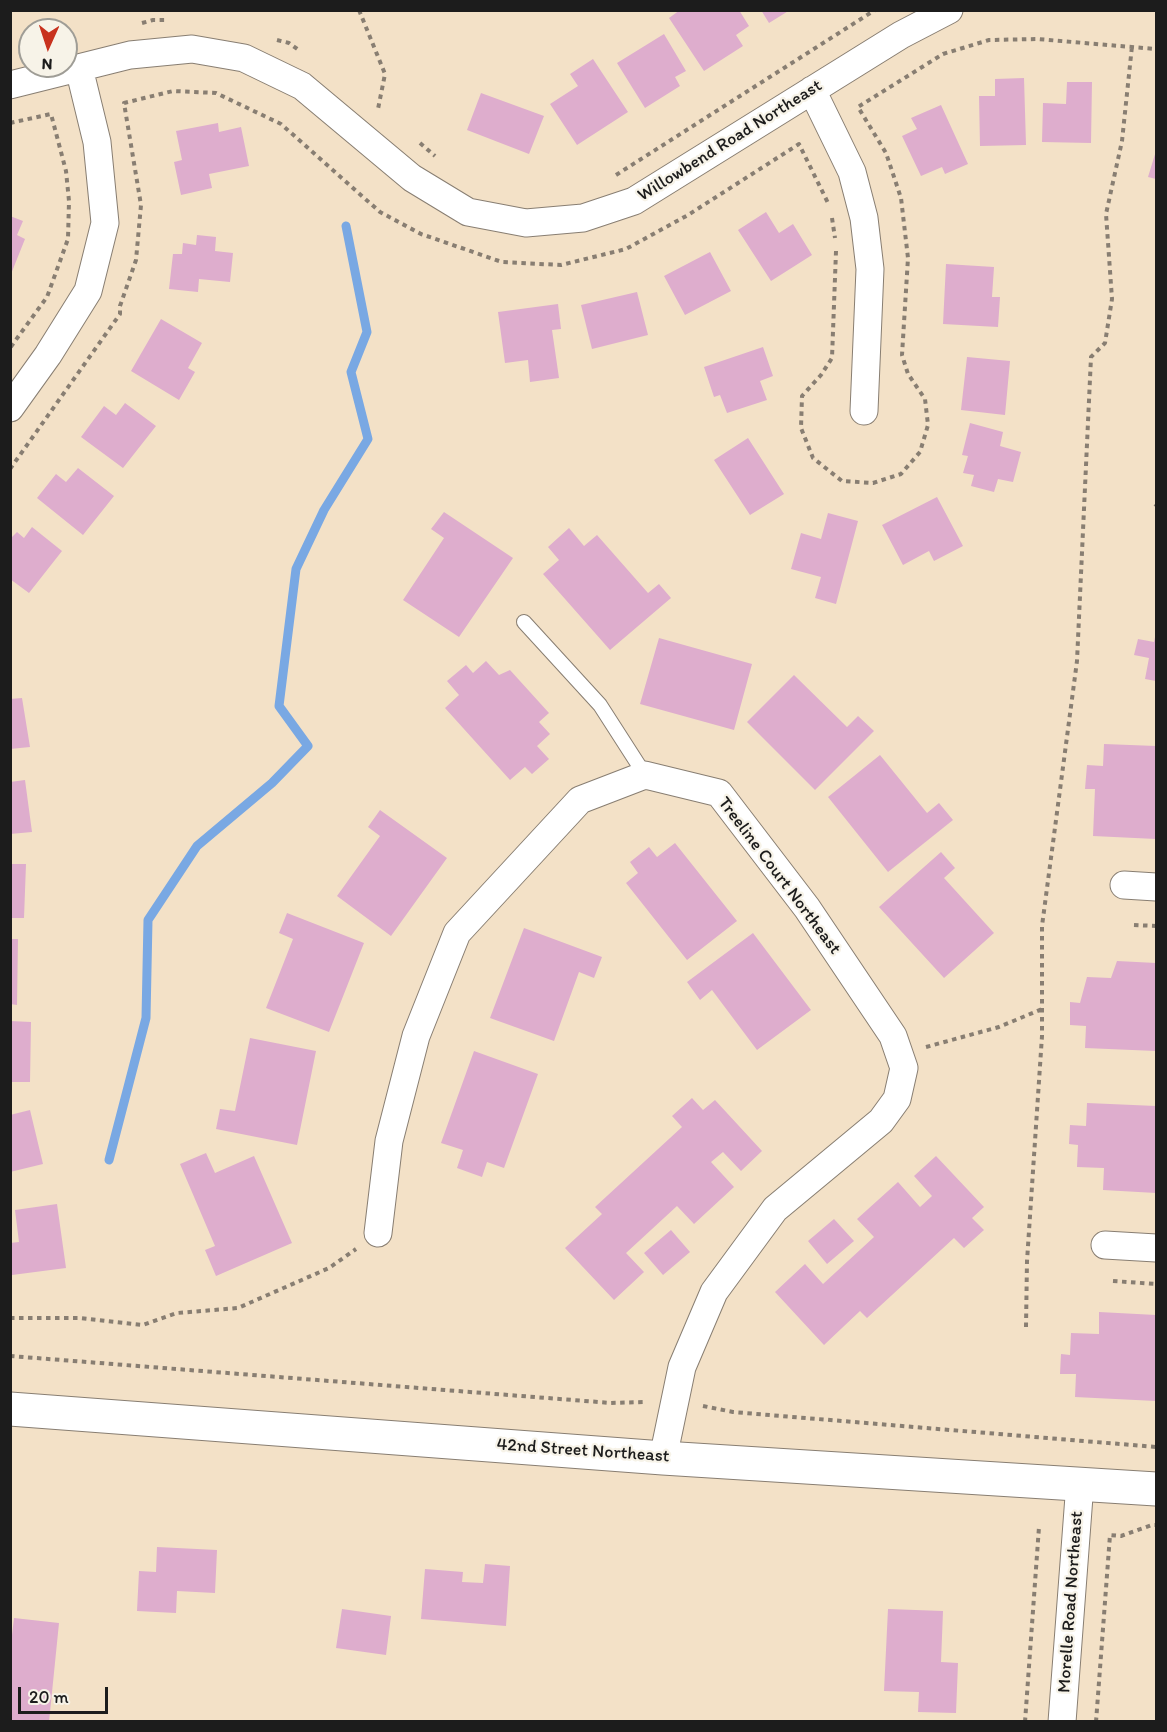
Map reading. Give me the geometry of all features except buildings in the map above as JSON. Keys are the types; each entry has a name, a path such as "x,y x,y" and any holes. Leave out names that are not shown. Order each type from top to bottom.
{"street":[{"name":"Willowbend Road Northeast","path":"10,86 130,55 192,49 244,58 302,86 412,178 468,212 526,223 583,218 634,201 901,35 949,10"},
{"path":"10,408 48,355 88,291 105,223 97,142 79,68"},
{"path":"812,90 852,172 864,218 870,269 864,411"},
{"path":"378,1233 388,1141 416,1036 457,933 580,800 645,775"},
{"name":"Treeline Court Northeast","path":"645,775 719,793 807,908 893,1036 904,1068 897,1099 881,1121 775,1209 714,1292 682,1367 663,1458"},
{"path":"1124,885 1156,887"},
{"path":"1105,1245 1156,1248"},
{"name":"42nd Street Northeast","path":"10,1409 663,1458 1156,1489"},
{"name":"Morelle Road Northeast","path":"1062,1722 1080,1483"}],"lane":[{"path":"524,622 600,705 645,775"}],"path":[{"path":"359,10 385,74 378,109"},
{"path":"614,176 875,10"},
{"path":"132,25 153,20 177,20"},
{"path":"267,37 289,43 306,55"},
{"path":"1026,1327 1026,1261 1042,1036 1042,926 1077,661 1092,357 1105,343 1112,299 1106,214 1122,141 1132,46"},
{"path":"369,101 387,116"},
{"path":"10,123 51,114 66,171 69,201 68,239 47,297 10,348"},
{"path":"415,139 442,162"},
{"path":"1134,925 1156,926"},
{"path":"900,1055 999,1027 1042,1009"},
{"path":"10,1317 79,1318 143,1325 177,1313 238,1308 329,1268 378,1233"},
{"path":"1113,1281 1156,1284"},
{"path":"10,1356 611,1403 654,1401 704,1406 733,1412 1156,1447"},
{"path":"1096,1722 1110,1535 1121,1536 1156,1525"},
{"path":"1025,1722 1039,1527"}],"waterway":[{"path":"109,1160 146,1018 148,920 197,846 272,783 308,746 279,706 296,569 324,510 368,439 351,372 367,332 346,226"}]}
